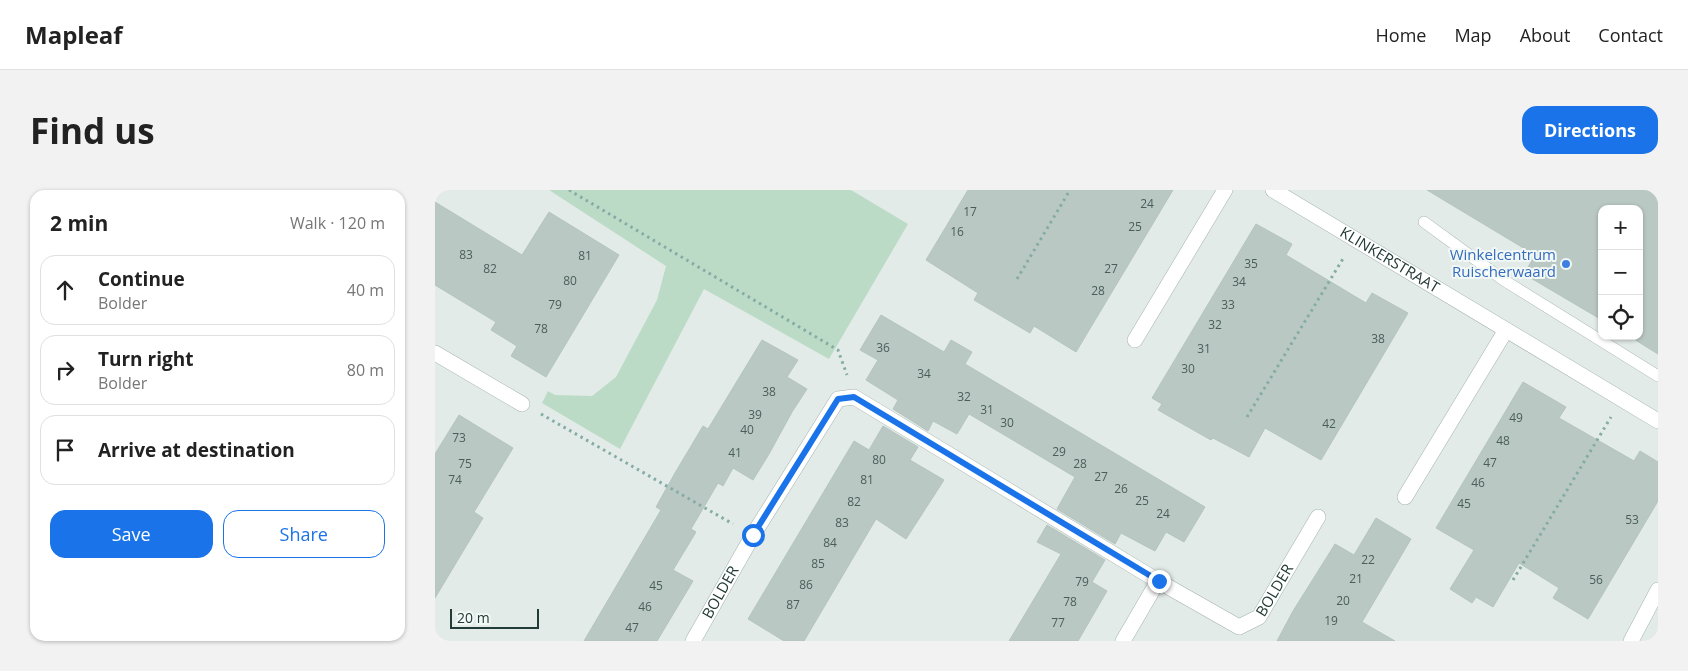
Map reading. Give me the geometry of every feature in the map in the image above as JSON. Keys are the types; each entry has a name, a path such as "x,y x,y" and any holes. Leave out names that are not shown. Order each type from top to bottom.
{"street":[{"path":"1135,340 1225,190"},
{"name":"KLINKERSTRAAT","path":"1273,190 1658,421"},
{"path":"1405,497 1506,330"},
{"path":"435,354 523,404"},
{"name":"BOLDER","path":"693,641 753,535 838,399 854,397 1159,581 1239,627 1259,617 1318,517"},
{"path":"1123,641 1159,581"},
{"path":"1631,641 1658,590"}],"lane":[{"path":"1424,222 1505,281 1658,376"}],"path":[{"path":"569,190 838,350 854,397"},
{"path":"1017,279 1070,190"},
{"path":"1247,417 1355,239"},
{"path":"1513,580 1622,399"},
{"path":"523,404 753,535"}],"green space":[{"path":"549,190 851,190 908,224 829,359 704,289 620,449 542,403 548,391 555,395 592,396 616,377 657,300 666,266"}],"building":[{"path":"968,190 1173,190 1076,352 1034,326 1030,333 974,300 978,293 926,260"},
{"name":"Winkelcentrum Ruischerwaard","path":"1427,190 1658,190 1658,354 1635,340 1643,340 1643,205 1598,205 1598,318 1524,274 1535,255"},
{"path":"435,202 522,255 549,212 619,255 546,377 511,356 517,346 491,330 496,322 435,285"},
{"path":"1256,224 1292,244 1286,255 1366,303 1372,293 1408,313 1321,460 1265,428 1249,457 1213,438 1211,440 1158,410 1162,404 1152,398"},
{"path":"881,315 944,352 951,340 972,352 965,364 1205,507 1184,542 1166,532 1155,551 1121,533 1115,544 1057,509 1075,477 969,414 957,434 933,421 928,431 893,409 898,400 866,380 878,360 860,350"},
{"path":"762,340 798,360 787,377 807,389 769,454 753,480 733,468 723,486 718,483 691,529 696,532 673,570 693,581 657,641 584,641 661,510 656,507 675,473 703,426 708,429"},
{"path":"1523,382 1566,407 1559,418 1634,461 1640,451 1658,462 1658,501 1588,619 1553,598 1559,588 1519,563 1493,607 1476,597 1472,603 1450,589 1474,550 1436,528"},
{"path":"459,415 513,448 474,512 483,518 435,598 435,454"},
{"path":"883,426 918,447 910,460 944,480 906,539 876,519 804,641 784,641 748,619 854,441 869,450"},
{"path":"1376,518 1411,539 1362,622 1395,641 1277,641 1293,611 1335,544 1354,555"},
{"path":"1047,525 1105,560 1092,582 1107,591 1078,641 1009,641 1061,554 1037,542"}],"place":[{"name":"Winkelcentrum Ruischerwaard","path":"1566,264"}],"route":[{"path":"753,535 838,399 854,397 1159,581"}]}
